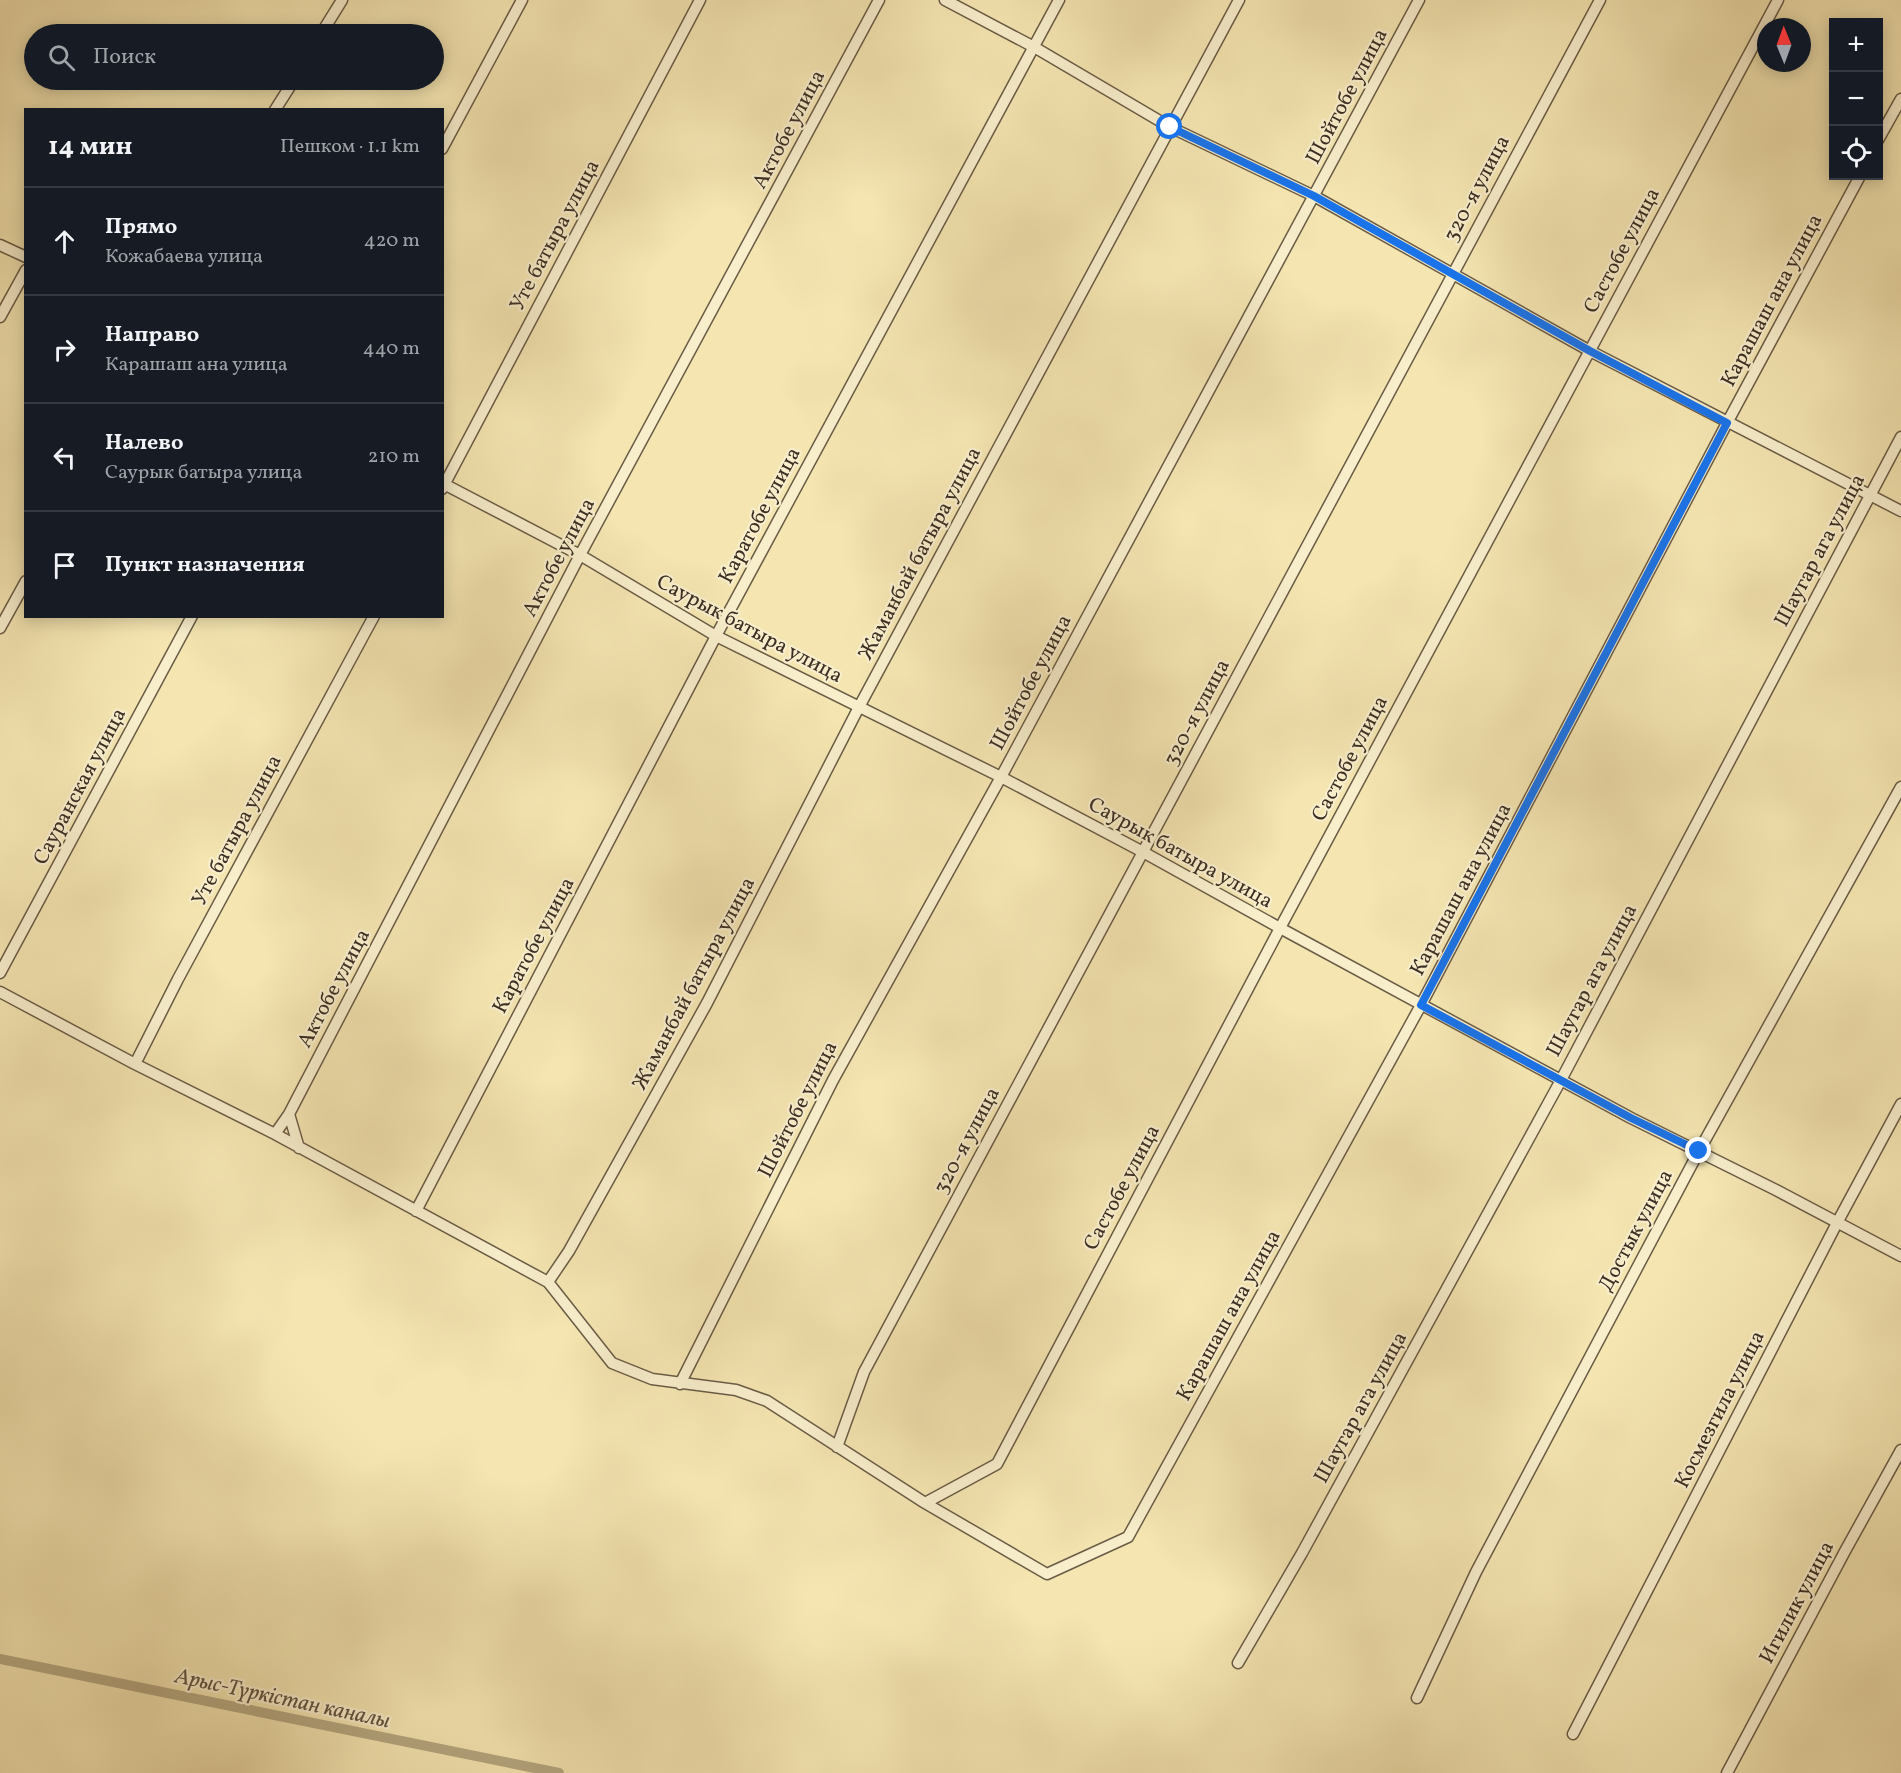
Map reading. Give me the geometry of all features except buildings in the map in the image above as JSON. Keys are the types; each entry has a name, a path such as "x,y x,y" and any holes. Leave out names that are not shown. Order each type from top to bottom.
{"street":[{"path":"327,24 342,0"},
{"path":"444,145 522,0"},
{"name":"Уте батыра улица","path":"444,483 700,0"},
{"name":"Актобе улица","path":"275,1134 289,1113 580,555 879,0"},
{"path":"945,0 1034,47 1170,127 1314,196 1590,351 1901,511"},
{"name":"Каратобе улица","path":"416,1210 716,636 1059,0"},
{"name":"Жаманбай батыра улица","path":"548,1282 575,1241 707,1003 859,707 1239,0"},
{"name":"Шойтобе улица","path":"680,1384 833,1080 1001,777 1419,0"},
{"name":"320-я улица","path":"837,1447 864,1372 1600,0"},
{"name":"Састобе улица","path":"925,1503 997,1464 1280,928 1778,0"},
{"path":"276,108 288,90"},
{"path":"1883,132 1901,99"},
{"name":"Карашаш ана улица","path":"925,1503 1047,1574 1128,1537 1421,1005 1727,423 1858,180"},
{"path":"0,245 24,256"},
{"path":"0,317 24,274"},
{"name":"Шаугар ага улица","path":"1238,1663 1302,1553 1561,1080 1901,437"},
{"name":"Саурык батыра улица","path":"444,486 580,555 716,636 1001,777 1631,1118 1901,1256"},
{"path":"0,628 24,585"},
{"name":"Сауранская улица","path":"0,974 191,618"},
{"name":"Уте батыра улица","path":"135,1064 178,979 373,618"},
{"name":"Достык улица","path":"1417,1698 1476,1572 1699,1151 1901,787"},
{"path":"0,992 135,1064 275,1134 548,1282 612,1363 652,1379 736,1390 767,1401 925,1503"},
{"name":"Космезгила улица","path":"1573,1734 1837,1222 1901,1104"},
{"path":"289,1113 299,1148"},
{"name":"Игилик улица","path":"1727,1773 1901,1450"}],"waterway":[{"name":"Арыс-Түркістан каналы","path":"0,1659 559,1773"}],"route":[{"path":"1170,127 1314,196 1590,351 1727,423 1421,1005 1631,1118 1699,1151"}]}
